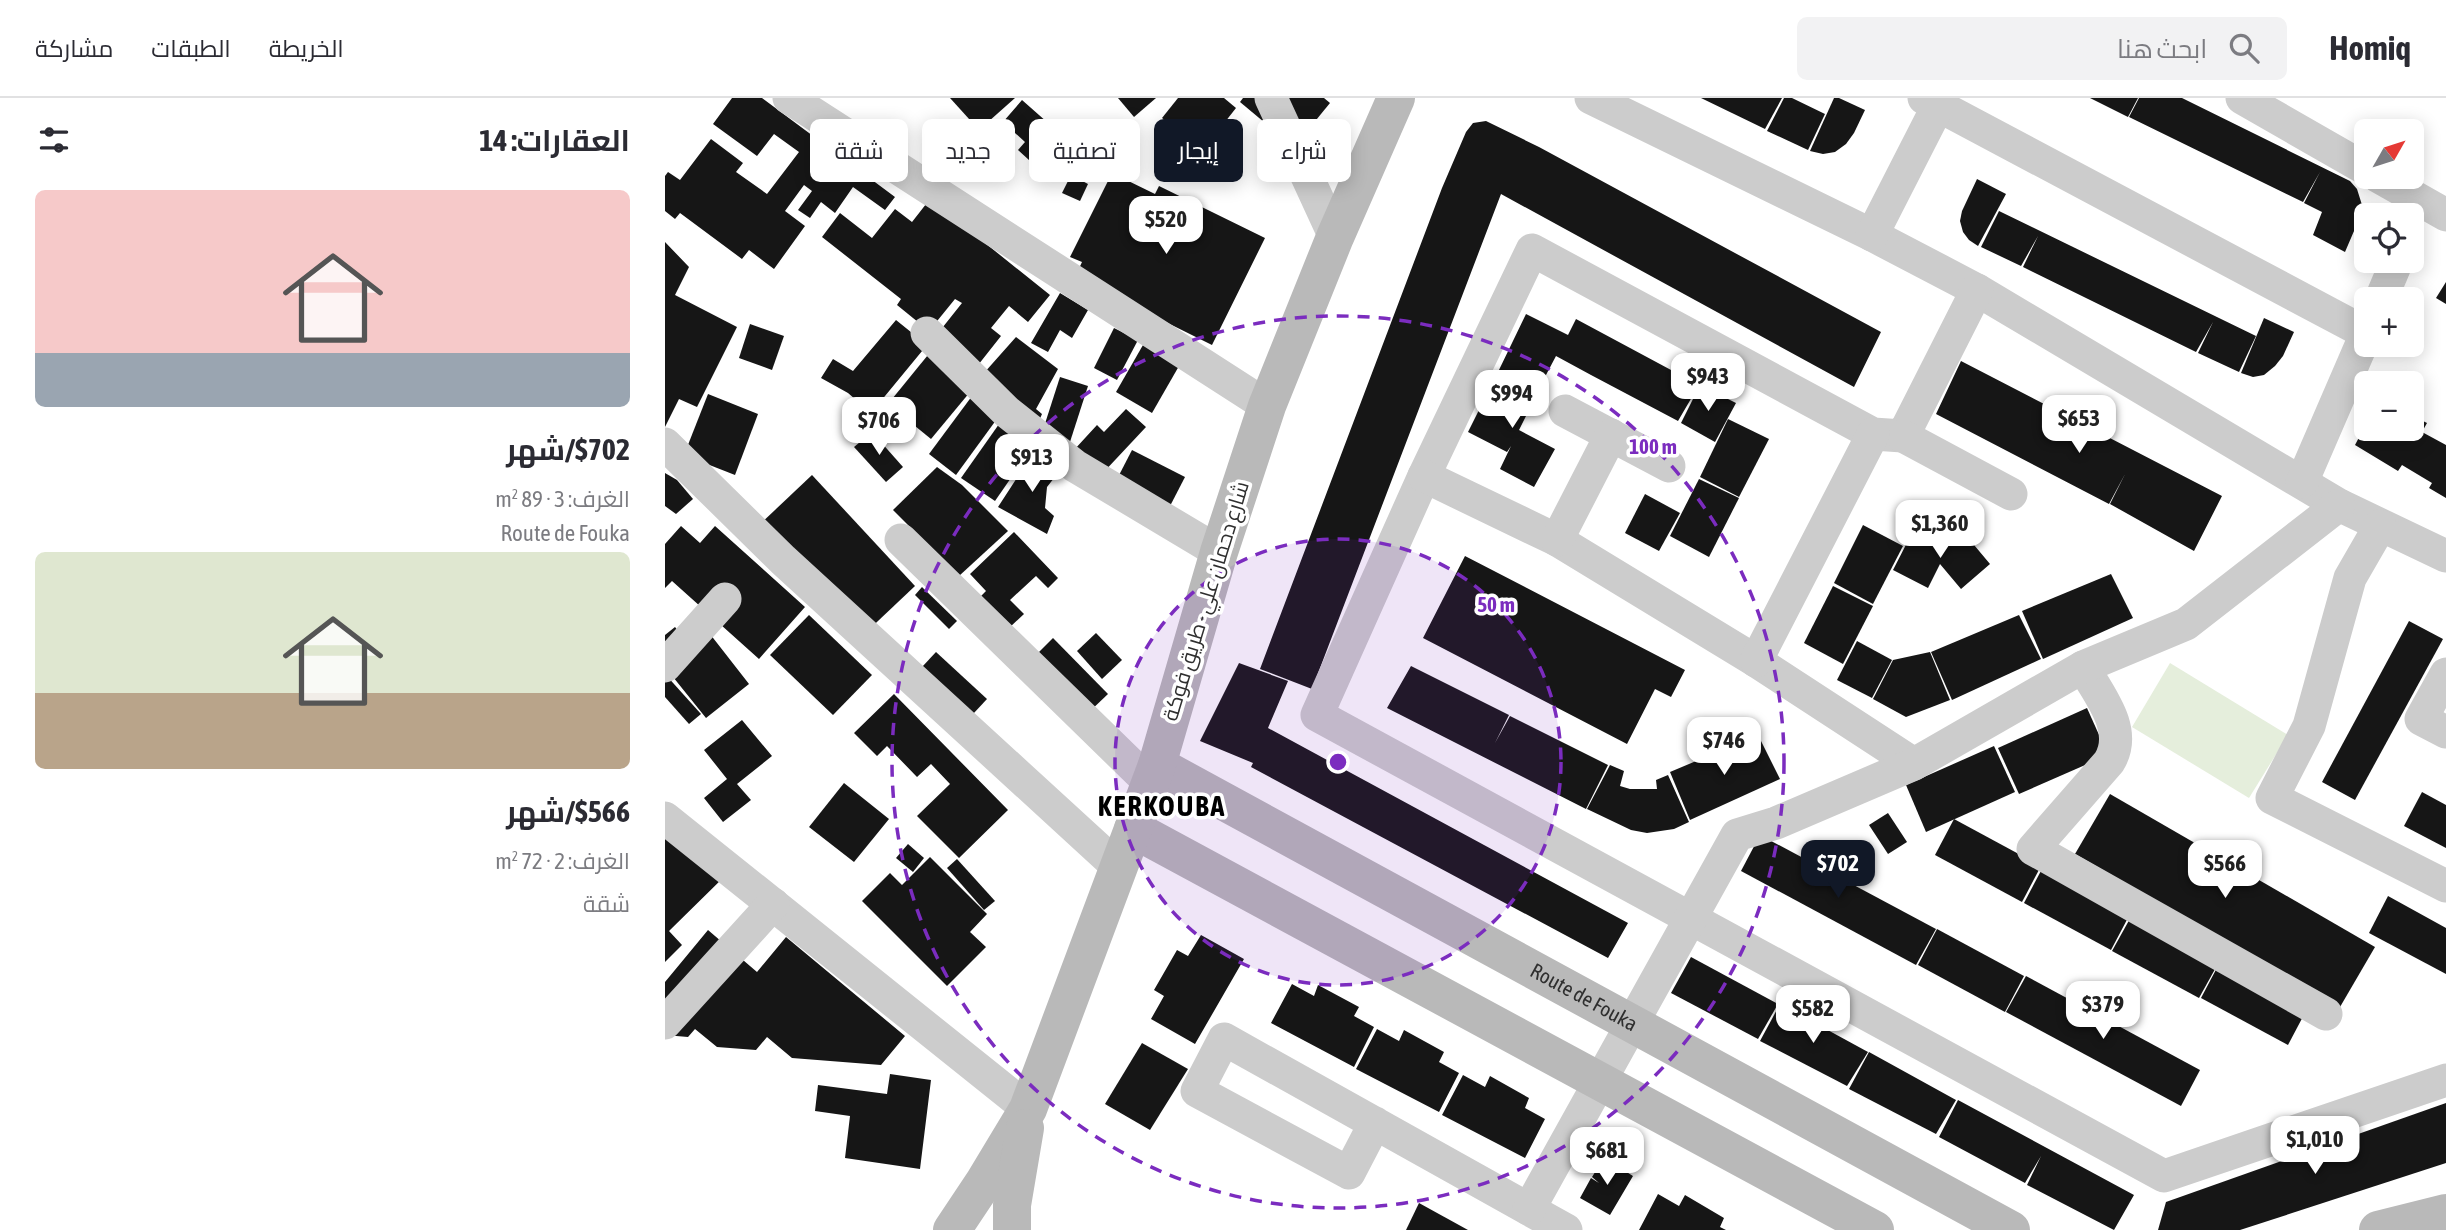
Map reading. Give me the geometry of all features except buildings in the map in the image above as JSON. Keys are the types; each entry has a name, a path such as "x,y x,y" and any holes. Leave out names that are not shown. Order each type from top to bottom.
{"main road":[{"name":"شارع دحمان علي - طريق فوكة","path":"1012,1230 1012,1205 1028,1109 1117,866 1154,774 1219,552 1267,406 1335,237 1397,98"},
{"name":"Route de Fouka","path":"1154,774 1632,1024 2011,1230"},
{"path":"1133,829 1875,1230"},
{"name":"شارع دحمان علي - طريق فوكة","path":"952,1230 1028,1109"},
{"path":"2378,1230 2446,1213"}],"street":[{"path":"789,98 1267,406"},
{"path":"1271,98 1335,237"},
{"path":"1591,98 1872,235 1977,290 2339,505 2446,556"},
{"path":"2242,98 2354,162"},
{"path":"1872,235 1935,101 2354,327"},
{"path":"2394,189 2426,214"},
{"path":"2011,494 1888,435 1532,250 1424,477 1317,715 2164,1176 2446,1080"},
{"path":"1756,660 1977,290"},
{"path":"927,333 1007,412 1075,466 1219,552"},
{"path":"2302,482 2356,357"},
{"path":"1565,411 1669,466"},
{"path":"1557,540 1611,435"},
{"path":"665,444 783,560 1117,866"},
{"path":"1424,477 1557,540 1756,660 1914,764"},
{"path":"1529,1209 1737,835 1776,823 1914,764 2083,667 2186,624 2339,505"},
{"path":"2380,526 2350,578 2309,726 2272,797 2446,887"},
{"path":"901,540 1154,774"},
{"path":"665,666 726,599"},
{"path":"2083,667 2116,730 2115,752 2033,849 2326,1014"},
{"path":"2446,674 2421,719 2446,732"},
{"path":"665,818 1028,1109"},
{"path":"665,1023 773,904"},
{"path":"1375,1123 1349,1173 1197,1091 1224,1039 1375,1123 1529,1209 1566,1230"}],"green space":[{"path":"2170,663 2288,735 2249,798 2132,727"}],"district":[{"name":"KERKOUBA","path":"1162,806"}]}
